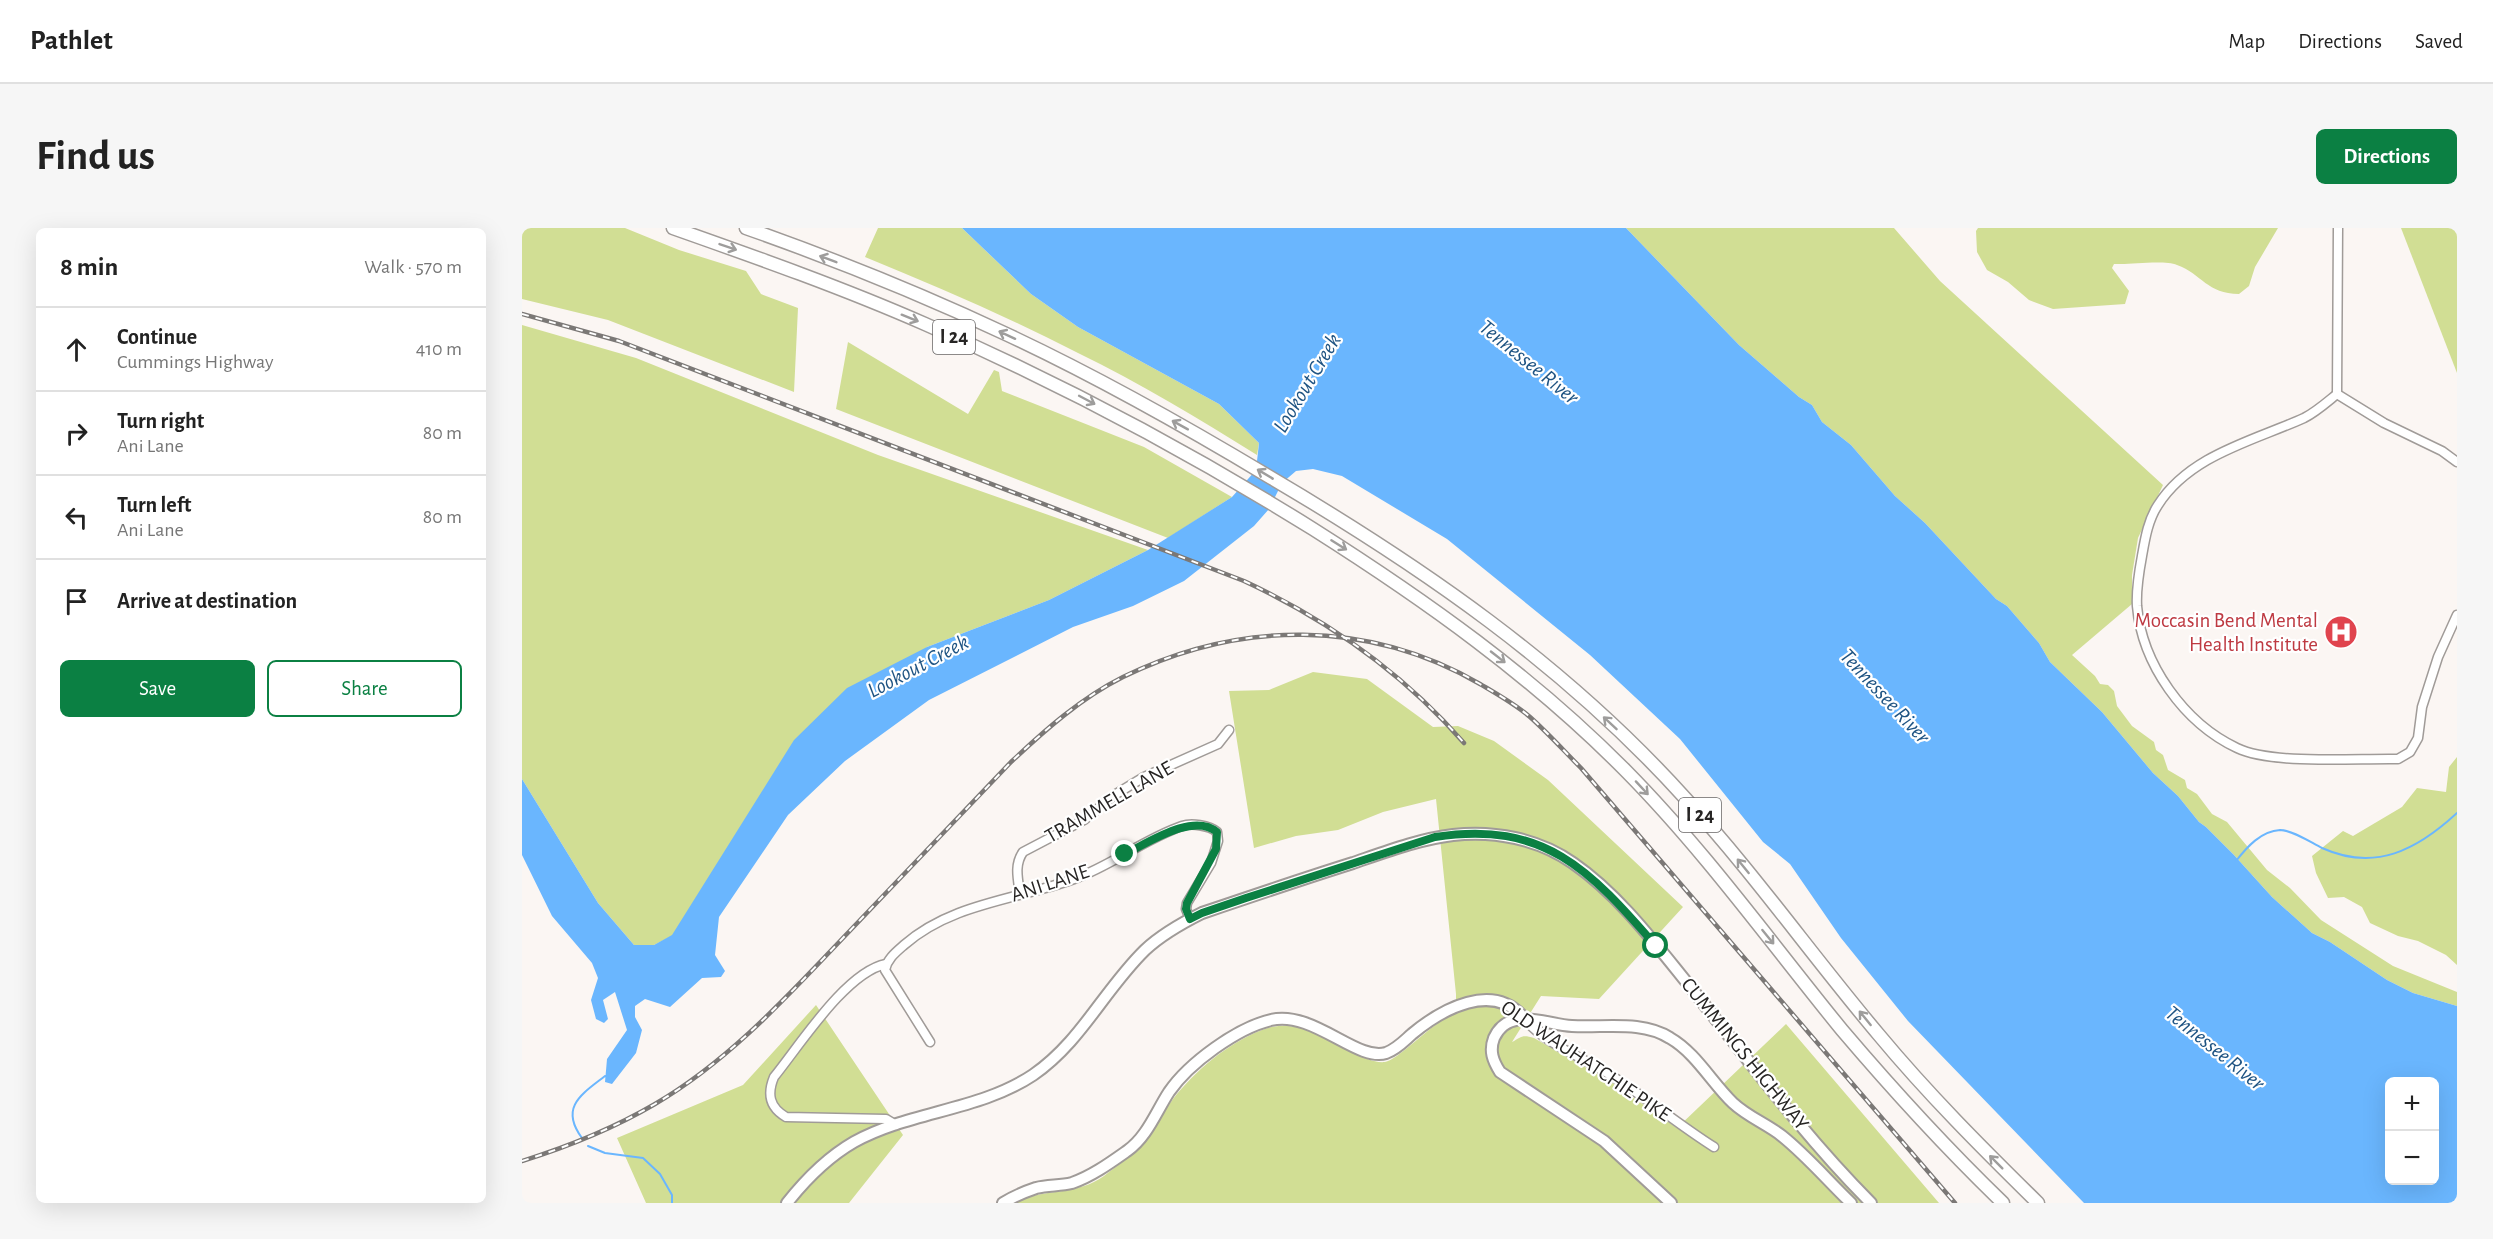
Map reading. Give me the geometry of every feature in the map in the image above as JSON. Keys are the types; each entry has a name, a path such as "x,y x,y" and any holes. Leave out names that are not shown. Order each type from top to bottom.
{"highway":[{"name":"I 24","path":"673,228 840,289 933,327 1071,392 1222,474 1289,514 1452,621 1524,677 1583,729 1678,826 1843,1031 1906,1104 2003,1203"},
{"name":"I 24","path":"746,228 870,275 1007,334 1092,377 1299,494 1466,602 1511,636 1572,688 1685,797 1879,1035 1931,1095 2038,1203"}],"main road":[{"name":"CUMMINGS HIGHWAY","path":"787,1203 832,1156 855,1142 896,1125 995,1094 1031,1076 1054,1059 1084,1028 1146,950 1174,927 1202,913 1435,837 1454,834 1491,834 1512,837 1544,847 1586,872 1635,921 1825,1153 1871,1203"},
{"name":"OLD WAUHATCHIE PIKE","path":"1003,1203 1037,1188 1071,1183 1096,1171 1130,1149 1147,1131 1170,1091 1184,1075 1217,1047 1256,1025 1273,1019 1300,1021 1376,1054 1392,1050 1435,1016 1476,1000 1498,1000 1519,1011 1524,1018"},
{"path":"1671,1203 1604,1141 1500,1072 1494,1063 1492,1054 1496,1035 1509,1023 1524,1018 1566,1026 1633,1026 1653,1030 1669,1037 1681,1046 1734,1104 1790,1143 1851,1203"}],"street":[{"path":"2337,394 2338,228"},
{"path":"2337,394 2384,423 2442,451 2457,462"},
{"path":"2337,394 2307,417 2208,459 2189,472 2158,505 2147,530 2138,579 2137,606 2148,653 2168,689 2202,727 2237,749 2267,758 2398,759 2410,752 2418,738 2425,699 2438,657 2457,615"},
{"name":"TRAMMELL LANE","path":"1020,894 1017,868 1018,859 1023,852 1084,820 1116,794 1144,777 1218,744 1229,730"},
{"name":"ANI LANE","path":"896,1125 886,1119 786,1117 778,1112 771,1101 769,1090 774,1077 846,986 869,971 886,964 906,943 934,924 981,905 1075,879 1183,826 1212,828 1217,832 1216,849 1187,903 1186,909 1190,919"},
{"path":"886,964 885,970 930,1042"},
{"name":"OLD WAUHATCHIE PIKE","path":"1524,1018 1547,1040 1602,1070 1714,1147"}],"green space":[{"path":"522,228 625,228 679,250 746,271 761,294 798,308 794,392 608,320 522,299"},
{"path":"878,228 962,228 1031,294 1078,327 1219,404 1259,443 1257,455 1169,402 1052,340 865,257"},
{"path":"1626,228 1894,228 1940,281 2163,485 2138,538 2132,575 2132,604 2072,655 2095,676 2100,684 2108,685 2114,691 2117,706 2132,726 2154,742 2156,750 2163,755 2168,770 2185,780 2187,788 2197,794 2212,814 2227,822 2267,870 2290,888 2321,920 2393,966 2457,992 2457,1006 2413,993 2387,980 2330,942 2312,933 2272,897 2234,855 2199,822 2178,796 2153,773 2102,712 2050,662 2039,643 2007,606 1996,599 1925,523 1895,496 1851,445 1822,422 1812,405 1799,397 1739,345"},
{"path":"1978,228 2278,228 2255,267 2249,286 2239,294 2219,291 2177,265 2158,262 2114,264 2112,268 2129,291 2125,304 2053,309 2029,300 2008,282 1987,270 1977,252 1976,231"},
{"path":"2401,228 2457,228 2457,373"},
{"path":"522,325 636,358 878,455 1148,550 1049,600 927,647 672,936 654,945 634,945 598,903 522,779"},
{"path":"848,342 968,414 994,370 999,372 1002,391 1144,447 1232,497 1168,538 836,409"},
{"path":"1313,672 1367,679 1433,727 1458,726 1494,741 1548,780 1683,907 1599,999 1541,996 1512,1042 1524,1036 1534,1038 1611,1082 1677,1128 1786,1024 1939,1203 1013,1203 1036,1195 1082,1187 1104,1176 1146,1141 1173,1099 1202,1068 1237,1042 1262,1030 1275,1026 1298,1027 1366,1058 1385,1062 1391,1060 1438,1023 1456,1013 1436,799 1383,812 1338,830 1296,836 1254,848 1229,691 1269,690"},
{"path":"2457,757 2457,965 2446,955 2418,941 2398,936 2370,923 2362,907 2344,897 2328,898 2316,873 2312,856 2343,831 2353,836 2402,807 2417,788 2446,792 2449,767"},
{"path":"816,1005 903,1135 849,1203 646,1203 617,1138 743,1085"}],"water":[{"path":"962,228 1626,228 1739,345 1799,397 1812,405 1822,422 1851,445 1895,496 1925,523 1996,599 2007,606 2039,643 2050,662 2102,712 2153,773 2178,796 2199,822 2234,855 2272,897 2312,933 2330,942 2387,980 2413,993 2457,1006 2457,1203 2084,1203 1908,1021 1841,938 1790,864 1763,842 1680,739 1590,655 1447,539 1342,476 1313,469 1296,471 1282,483 1269,509 1254,526 1184,581 1133,606 1073,627 929,700 845,761 788,815 719,917 715,955 725,971 721,977 702,978 670,1007 645,999 635,1006 635,1017 642,1030 636,1053 612,1084 605,1082 607,1059 627,1030 615,992 603,1000 608,1019 604,1023 596,1019 591,1000 598,978 592,963 552,916 522,855 522,779 598,903 634,945 654,945 672,935 794,740 847,688 927,647 1049,600 1148,550 1232,497 1256,470 1259,443 1219,404 1078,327 1031,294"}],"waterway":[{"path":"2236,861 2250,845 2261,837 2280,830 2295,834 2341,855 2360,858 2377,857 2411,847 2457,813"},
{"path":"582,1138 575,1127 573,1118 576,1102 596,1083 605,1076 608,1077"},
{"path":"588,1146 605,1153 643,1158 660,1174 672,1195 672,1203"}],"railway":[{"path":"522,314 619,341 1244,581 1305,613 1363,650 1416,694 1464,743"},
{"path":"522,1161 556,1150 623,1121 655,1104 707,1069 799,984 1011,762 1078,705 1123,677 1167,658 1212,645 1257,637 1303,635 1348,638 1393,647 1437,663 1480,684 1530,717 1581,768 1955,1203"}],"place":[{"name":"Moccasin Bend Mental Health Institute","path":"2341,632"}],"route":[{"path":"1125,854 1183,826 1212,828 1217,832 1218,841 1211,862 1187,903 1186,909 1190,919 1246,898 1435,837 1454,834 1505,836 1544,847 1573,862 1600,884 1656,946"}],"water label":[{"name":"Tennessee River","path":"1529,362"},
{"name":"Lookout Creek","path":"1307,383"},
{"name":"Lookout Creek","path":"918,666"},
{"name":"Tennessee River","path":"1885,696"},
{"name":"Tennessee River","path":"2215,1048"}]}
